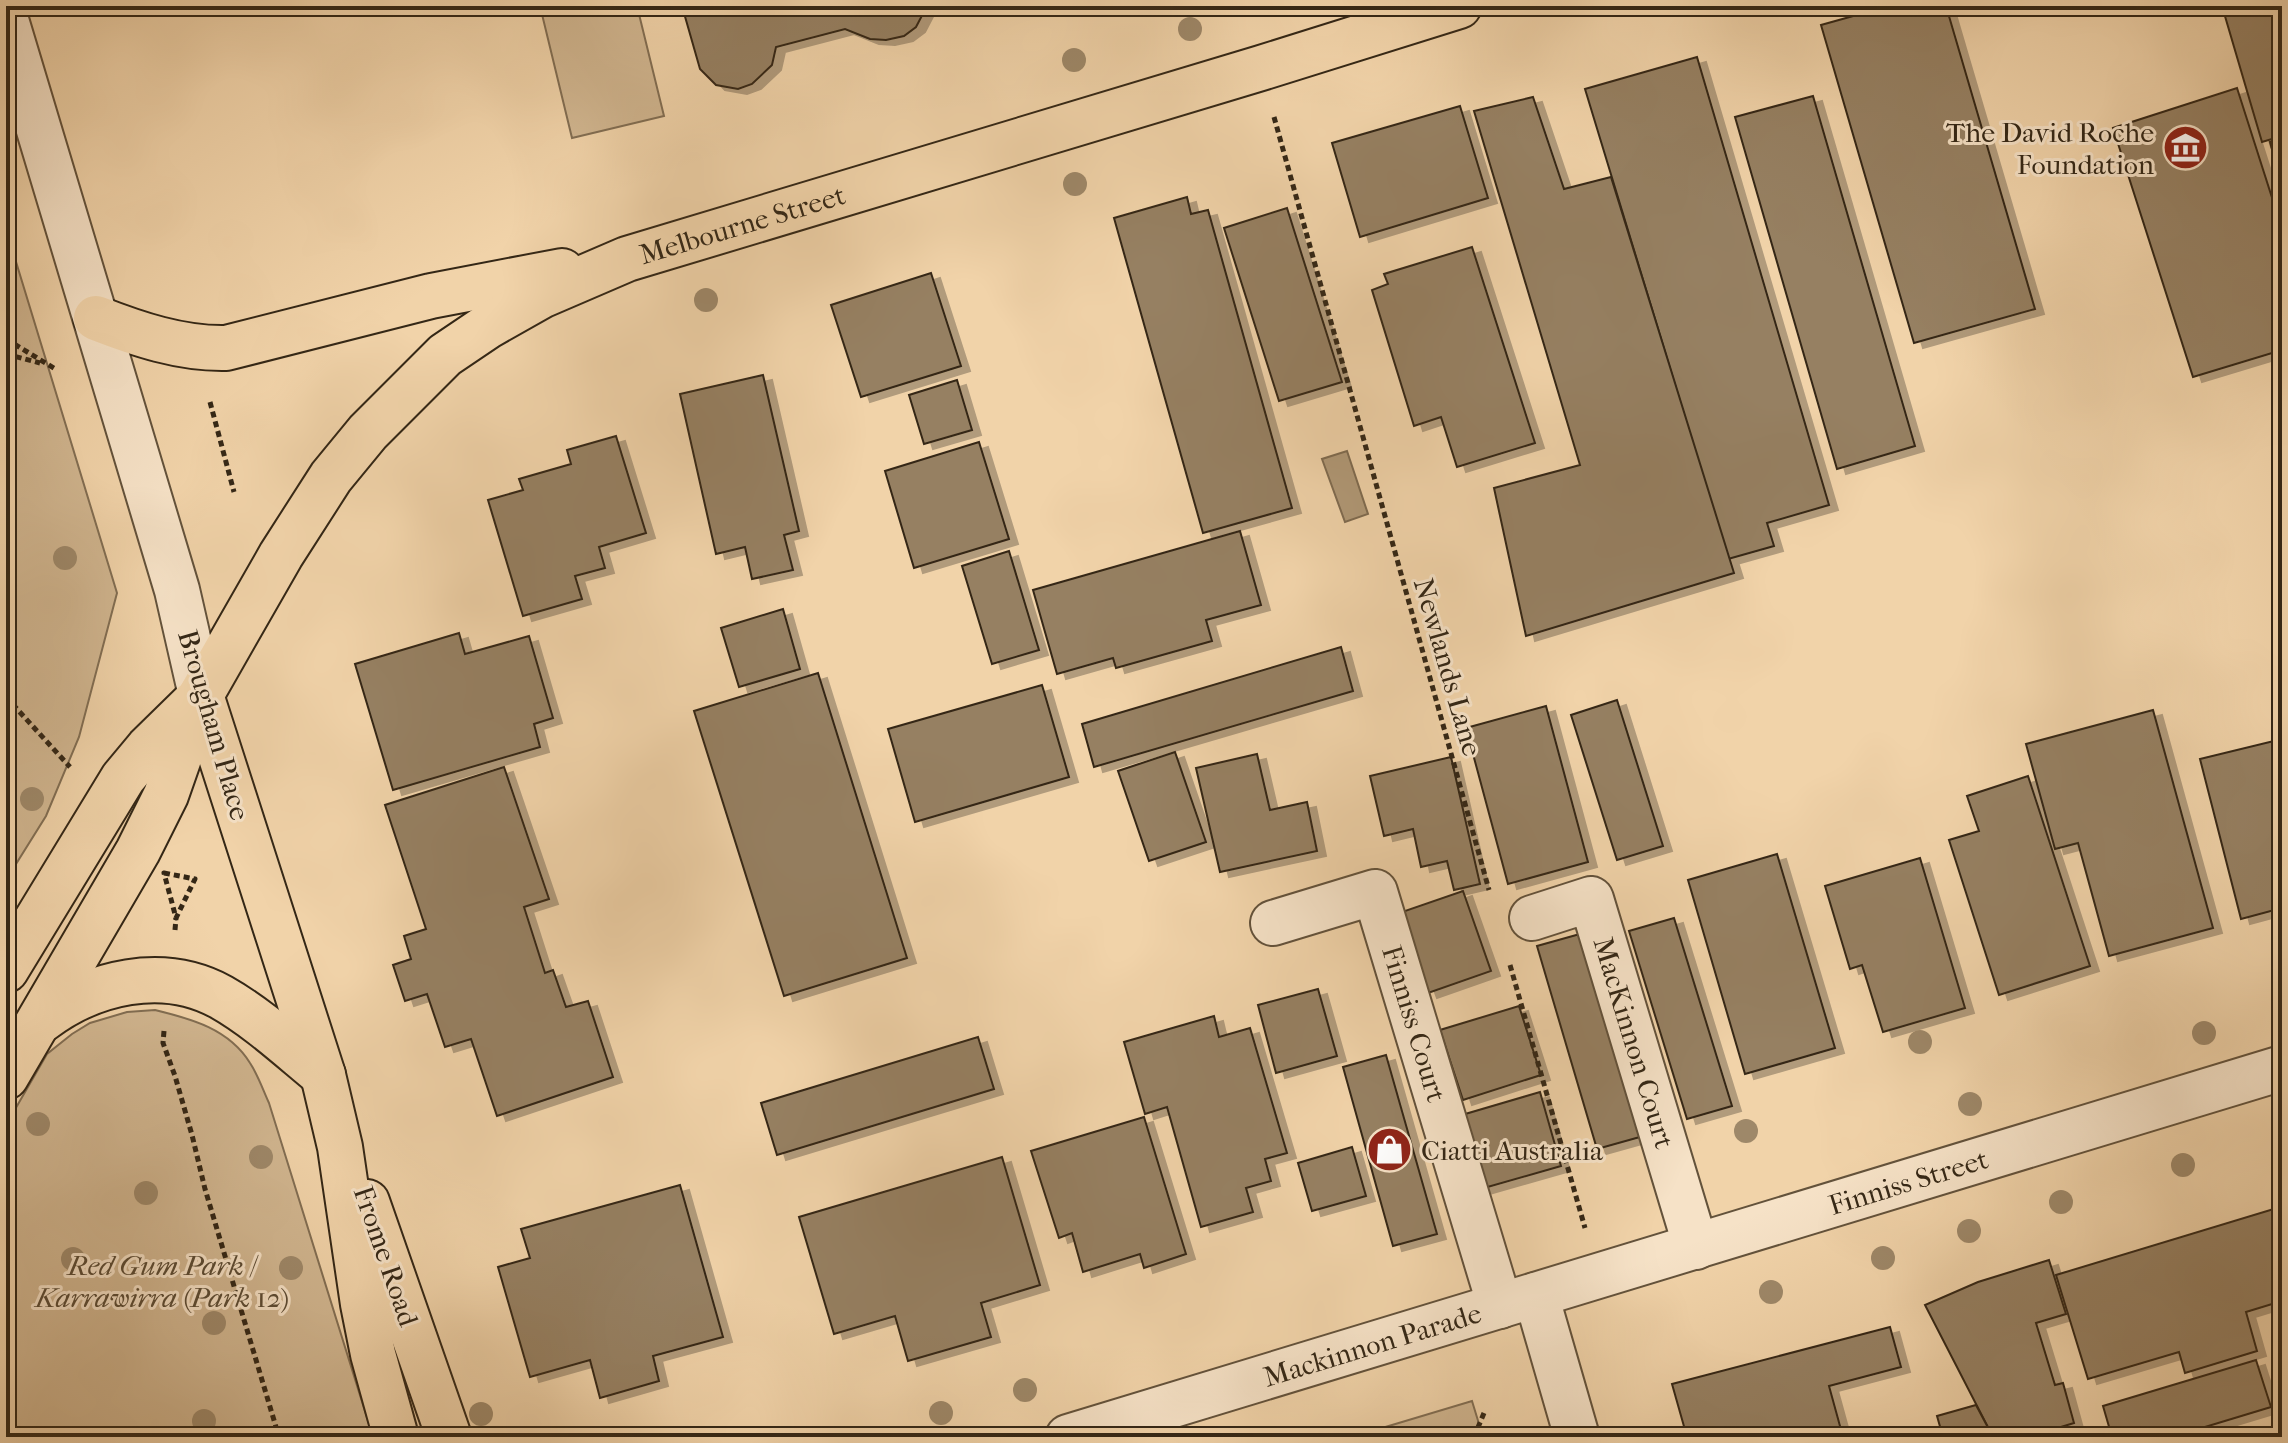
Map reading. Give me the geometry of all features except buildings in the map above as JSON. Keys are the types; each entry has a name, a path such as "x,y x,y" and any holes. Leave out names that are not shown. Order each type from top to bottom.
{"main road":[{"name":"Melbourne Street","path":"201,695 281,555 331,477 368,432 445,355 541,296 627,259 1459,6"},
{"path":"96,318 175,343 226,348 431,296 627,259"},
{"path":"6,970 133,765 201,695"},
{"path":"6,1077 138,851 166,795 201,695"},
{"name":"Brougham Place","path":"201,695 323,1075 340,1147 373,1354 396,1437"},
{"path":"37,1024 74,999 103,988 138,981 185,983 219,996 249,1015 323,1075"},
{"name":"Frome Road","path":"323,1075 449,1437"}],"street":[{"name":"Brougham Place","path":"6,20 177,590 201,695"},
{"name":"Finniss Court","path":"1273,923 1375,892 1518,1300"},
{"name":"MacKinnon Court","path":"1532,918 1591,899 1696,1247"},
{"name":"Finniss Street","path":"1518,1300 2282,1068"},
{"name":"Mackinnon Parade","path":"1068,1437 1518,1300"},
{"path":"1518,1300 1577,1437"}],"path":[{"name":"Newlands Lane","path":"1261,68 1490,892"},
{"path":"6,354 45,364"},
{"path":"210,402 234,492"},
{"path":"6,697 106,805"},
{"path":"1507,953 1599,1276"},
{"path":"166,1020 163,1043 180,1091 205,1189 279,1437"},
{"path":"1474,1437 1484,1413"}],"green space":[{"path":"540,6 637,6 664,116 572,138"},
{"path":"6,229 117,593 79,737 46,816 6,880"},
{"name":"Red Gum Park / Karrawirra (Park 12)","path":"155,1010 196,1022 220,1034 241,1051 256,1072 269,1103 373,1437 6,1437 6,1125 47,1054 72,1034 90,1023 127,1012"},
{"path":"1472,1401 1483,1437 1352,1437"}],"shaded area":[{"path":"1347,451 1368,514 1345,522 1322,459"}],"place":[{"name":"The David Roche Foundation","path":"2185,148"},
{"name":"Ciatti Australia","path":"1390,1150"}]}
